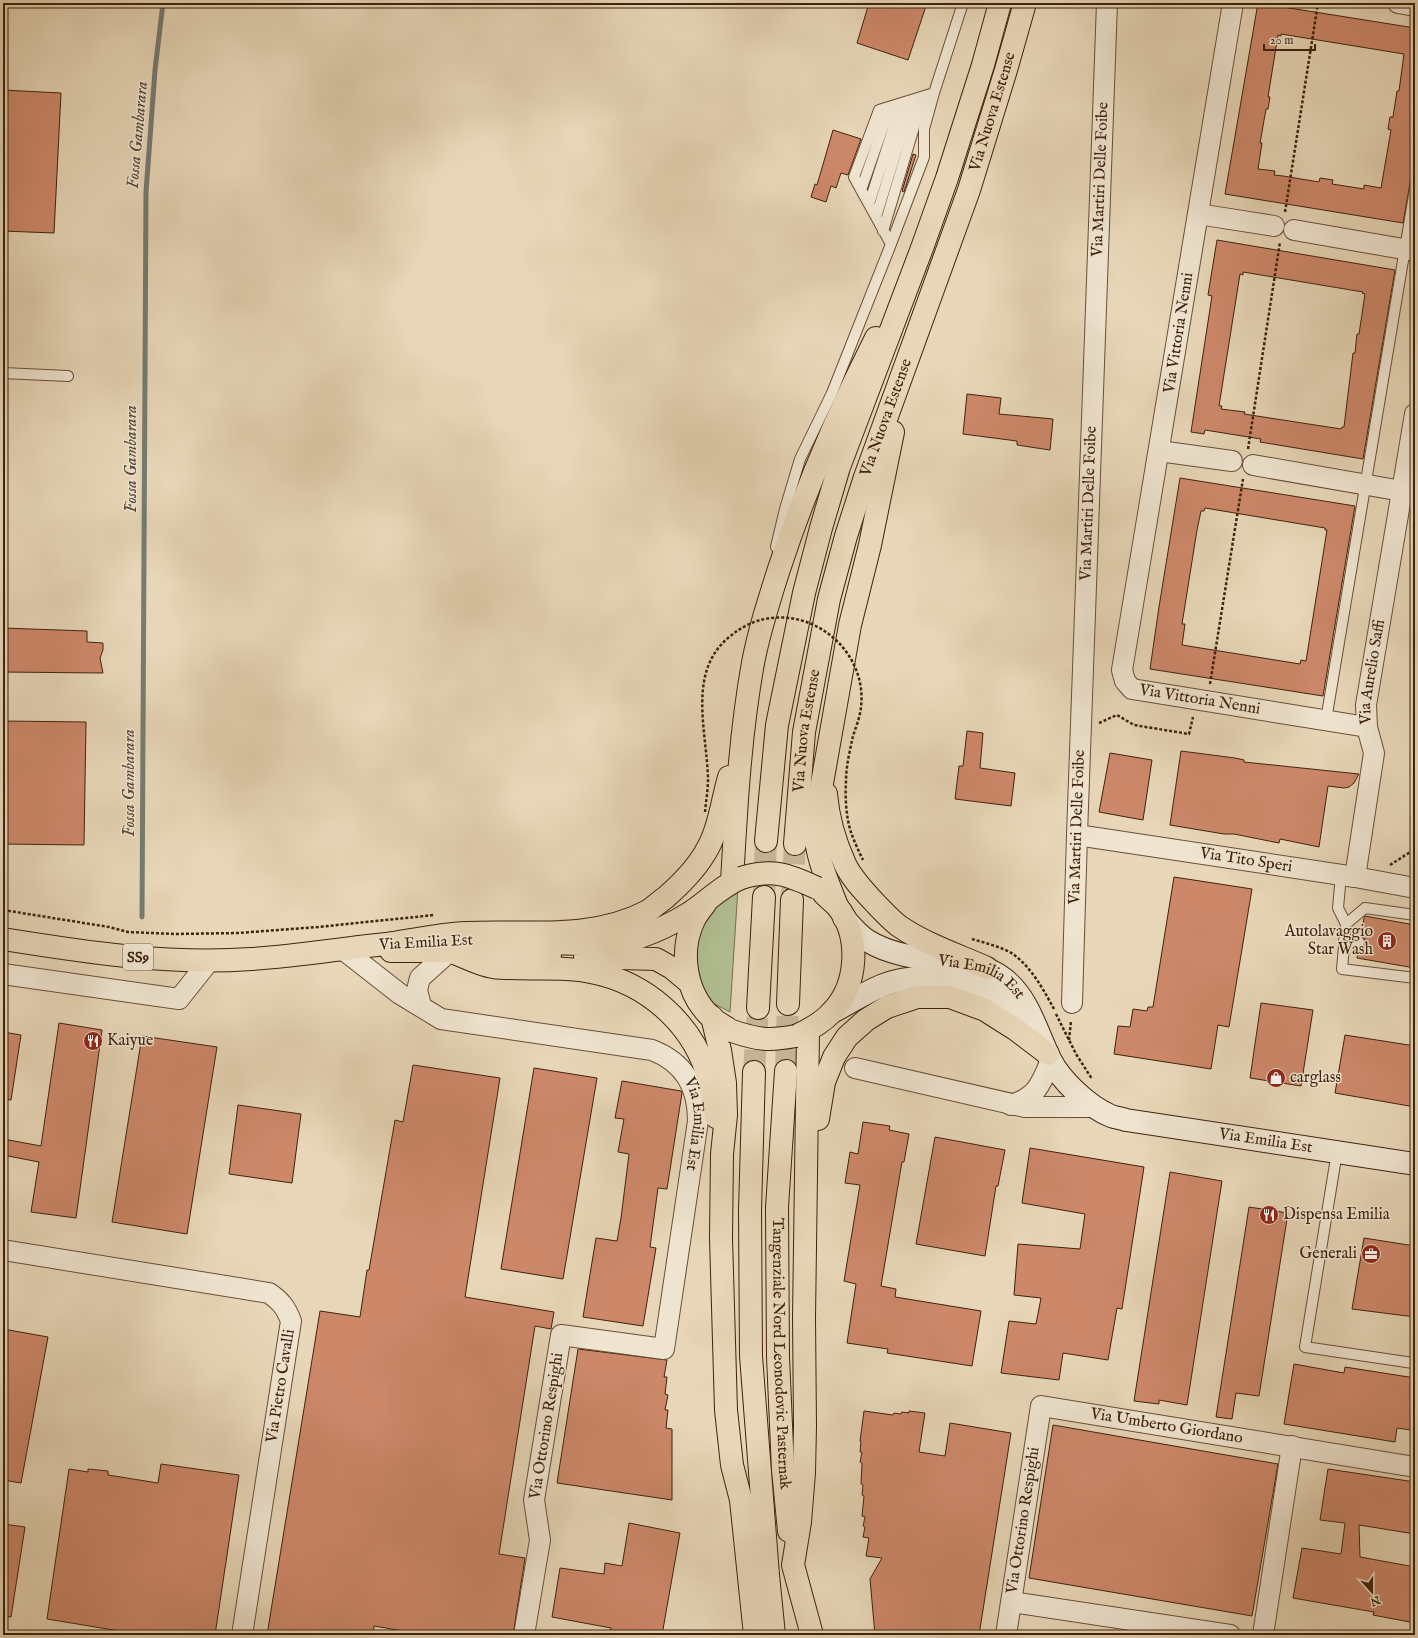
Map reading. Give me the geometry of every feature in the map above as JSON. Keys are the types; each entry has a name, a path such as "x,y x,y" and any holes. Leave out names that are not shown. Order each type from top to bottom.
{"main road":[{"name":"Via Nuova Estense","path":"766,841 777,725 804,593 821,528 839,467 947,178 983,65 1000,3"},
{"name":"Via Nuova Estense","path":"795,844 804,732 829,599 846,536 865,477 946,257 969,190 1025,3"},
{"path":"736,880 743,726 753,661 768,602 806,491 862,365 922,248"},
{"path":"841,912 819,856 816,840 818,806 850,625 870,545 893,433 946,257"},
{"path":"388,944 465,932 567,932 598,929 626,920 649,910 675,889 690,874 706,852 715,829 743,726"},
{"path":"826,767 828,810 833,832 845,865 860,886 899,926 937,946 987,968"},
{"name":"Via Emilia Est","path":"3,939 66,949 143,957 210,960 251,959 337,951 388,944 459,939 604,944 632,939 665,926 706,902 718,891 736,880 752,875 770,873 791,876 817,888 841,912 858,933 868,941 886,949 934,960 987,968 1002,977 1014,987 1032,1015 1049,1057"},
{"path":"758,1008 764,897"},
{"path":"788,1004 792,900"},
{"name":"Via Emilia Est","path":"706,902 694,920 688,939 686,957 690,982 697,998 712,1017 732,1031 754,1039 775,1040 802,1033 816,1026 832,1012 841,1001 848,988 853,962 853,944 841,912"},
{"name":"Via Emilia Est","path":"337,951 450,951 656,960 672,968 690,982"},
{"path":"450,951 491,967 562,969 596,972 621,981 647,994 683,1027 699,1053 706,1070 722,1154"},
{"name":"Via Emilia Est","path":"832,1012 881,986 902,980 927,977 950,980 976,988 995,998 1016,1017 1069,1084 1095,1107 1111,1116 1126,1120 1415,1164"},
{"path":"804,1318 818,1119 824,1082 834,1057 847,1037 866,1020 887,1007 917,997 950,997 985,1010 1015,1029 1049,1057"},
{"path":"712,1017 720,1050 725,1083 726,1115 722,1154 721,1238 726,1410 732,1465 741,1500 756,1635"},
{"path":"802,1033 805,1426 804,1473 800,1522 793,1565 812,1635"},
{"name":"Tangenziale Nord Leonodovic Pasternak","path":"786,1071 777,1207 778,1357 783,1470 800,1635"},
{"name":"Tangenziale Nord Leonodovic Pasternak","path":"754,1072 750,1210 751,1356 774,1635"},
{"path":"725,1346 738,1449 768,1575"}],"street":[{"name":"Via Martiri Delle Foibe","path":"1072,1003 1107,3"},
{"name":"Via Vittoria Nenni","path":"1233,3 1122,670 1125,681 1132,689 1367,727"},
{"path":"1398,3 1415,6"},
{"path":"1198,214 1284,227 1410,250"},
{"name":"Via Aurelio Saffi","path":"1348,876 1374,753 1367,727 1366,705 1415,414"},
{"path":"1159,451 1244,462 1402,491"},
{"name":"Via Tito Speri","path":"1077,835 1348,876 1415,888"},
{"path":"337,951 400,994 421,1006"},
{"path":"421,1006 417,990 420,978 450,951"},
{"path":"3,974 179,1000 210,960"},
{"name":"Via Emilia Est","path":"421,1006 441,1019 652,1050 666,1056 677,1064 691,1084 696,1096 698,1121 664,1349 561,1335"},
{"path":"1011,1105 1022,1102 1033,1095 1044,1077 1049,1057"},
{"name":"Via Emilia Est","path":"855,1068 1011,1105 1040,1108 1095,1107"},
{"name":"Via Pietro Cavalli","path":"3,1250 269,1293 281,1302 288,1312 292,1321 242,1635"},
{"name":"Via Ottorino Respighi","path":"524,1635 540,1540 534,1500 561,1335"},
{"name":"Via Ottorino Respighi","path":"1006,1635 1041,1406"},
{"name":"Via Umberto Giordano","path":"1041,1406 1415,1467"},
{"path":"1263,1635 1292,1446"},
{"path":"1012,1602 1230,1635"}],"lane":[{"path":"768,602 775,552 785,509 800,459 832,393 924,157 924,129 963,3"},
{"path":"891,244 861,190 890,107 934,93"},
{"path":"883,230 923,97"},
{"path":"876,217 912,100"},
{"path":"869,204 901,104"},
{"path":"1326,720 1410,250 1415,189"},
{"path":"3,373 68,376"},
{"path":"1348,876 1338,908 1346,924 1342,969 1415,978"},
{"path":"1346,924 1364,908 1415,915"},
{"path":"1344,940 1359,942"},
{"path":"1338,1152 1305,1347 1413,1363"}],"path":[{"path":"1208,701 1244,462 1284,227 1318,3"},
{"path":"702,818 707,797 708,779 702,700 705,677 712,659 723,642 738,630 759,620 790,618 804,621 829,634 847,650 859,678 862,697 861,708 849,755 846,806 851,834 867,866"},
{"path":"3,910 109,927 128,932 175,934 239,933 310,928 435,915"},
{"path":"968,938 1012,954 1027,967 1040,985 1076,1054 1093,1080"}],"green space":[{"path":"738,887 730,1012 715,1004 705,996 695,974 699,923 707,909"}],"building":[{"path":"869,3 927,3 908,60 857,43"},
{"path":"1258,3 1415,28 1415,155 1403,223 1225,194","holes":["1281,34 1404,54 1399,91 1397,91 1393,117 1390,117 1388,129 1391,130 1381,188 1364,185 1364,189 1332,184 1333,180 1320,178 1319,182 1274,175 1275,171 1258,169 1262,143 1260,143 1266,109 1268,109 1270,97 1268,97 1278,35 1281,36"]},
{"path":"3,90 61,93 54,233 3,231"},
{"path":"833,130 861,139 848,175 841,173 836,188 831,186 826,202 811,197 815,184 817,185"},
{"path":"913,154 916,155 904,192 902,191"},
{"path":"1217,240 1395,270 1363,459 1260,442 1261,439 1205,430 1204,434 1191,432 1212,296 1208,295","holes":["1243,272 1363,292 1362,293 1365,294 1359,334 1357,334 1355,353 1353,353 1344,427 1341,429 1221,409 1222,406 1219,406 1240,274 1243,275"]},
{"path":"967,394 1001,398 999,414 1053,419 1050,450 1017,445 1017,441 963,434"},
{"path":"1180,478 1355,506 1323,696 1150,669","holes":["1205,508 1325,528 1325,530 1327,530 1306,661 1301,660 1300,664 1182,645 1185,624 1182,624 1201,511 1204,511"]},
{"path":"3,628 87,631 87,642 103,643 103,650 100,658 103,673 3,672"},
{"path":"3,721 86,722 84,845 3,844"},
{"path":"967,731 983,733 980,768 1015,773 1011,806 955,799 959,766 963,766"},
{"path":"1181,751 1235,758 1244,760 1244,762 1359,774 1354,783 1349,787 1344,788 1328,786 1319,847 1280,839 1279,843 1234,834 1224,834 1170,825"},
{"path":"1110,753 1152,760 1143,820 1099,812"},
{"path":"1174,877 1252,889 1229,1027 1218,1025 1211,1069 1114,1054 1118,1026 1130,1027 1133,1009 1147,1011 1148,1007 1153,1007"},
{"name":"Autolavaggio Star Wash","path":"1365,916 1415,925 1415,968 1357,958 1359,948 1364,946 1365,943 1365,939 1361,936"},
{"path":"1261,1003 1313,1010 1301,1086 1250,1078"},
{"path":"59,1023 102,1030 76,1218 31,1212 39,1162 3,1155 3,1139 41,1146"},
{"path":"3,1032 21,1035 11,1100 3,1099"},
{"path":"1345,1035 1415,1046 1415,1107 1335,1093"},
{"path":"142,1036 217,1047 187,1234 112,1222"},
{"path":"413,1065 500,1078 465,1297 554,1312 551,1329 535,1326 499,1554 525,1558 513,1635 427,1635 374,1626 373,1635 267,1635 320,1311 360,1317 367,1270 369,1270 395,1120 403,1122"},
{"path":"534,1068 597,1078 563,1279 501,1269"},
{"path":"622,1081 681,1091 682,1093 667,1189 658,1188 650,1247 656,1248 643,1326 583,1317 596,1238 617,1241 621,1218 629,1154 618,1152 624,1119 615,1118"},
{"path":"238,1105 301,1114 292,1183 229,1174"},
{"path":"863,1122 890,1126 889,1130 909,1134 904,1162 902,1162 881,1286 896,1289 895,1297 981,1311 972,1366 887,1353 888,1349 847,1343 856,1284 844,1281 860,1185 845,1183 850,1152 858,1154"},
{"path":"935,1137 1005,1150 998,1186 996,1186 985,1256 916,1244"},
{"path":"1030,1148 1144,1167 1122,1309 1117,1308 1108,1360 1063,1353 1059,1380 1001,1373 1009,1321 1036,1324 1041,1298 1014,1295 1018,1244 1080,1249 1085,1214 1022,1203"},
{"path":"1170,1172 1222,1181 1187,1405 1159,1400 1159,1404 1134,1401"},
{"path":"1249,1207 1288,1213 1259,1396 1236,1393 1232,1419 1216,1417"},
{"path":"1364,1238 1415,1246 1415,1317 1352,1309"},
{"path":"3,1329 48,1337 21,1483 3,1480"},
{"path":"578,1349 667,1360 664,1377 667,1377 665,1394 668,1395 665,1410 668,1410 666,1428 672,1429 672,1500 557,1483"},
{"path":"1294,1364 1344,1373 1345,1367 1415,1378 1415,1403 1411,1430 1397,1428 1395,1442 1284,1424"},
{"path":"864,1411 893,1415 894,1413 901,1414 902,1412 909,1413 909,1411 925,1413 919,1452 945,1456 950,1423 1011,1433 979,1635 875,1635 870,1579 882,1558 866,1556 869,1538 863,1537 865,1517 862,1516 864,1496 862,1495 863,1485 861,1484 862,1463 860,1462 862,1452 860,1452 860,1441"},
{"path":"1053,1425 1278,1464 1252,1616 1029,1578"},
{"path":"161,1464 239,1475 215,1635 144,1635 47,1619 69,1469 88,1472 88,1469 108,1471 108,1475 158,1483"},
{"path":"1328,1469 1415,1482 1415,1534 1359,1525 1360,1557 1415,1567 1415,1623 1373,1615 1374,1612 1293,1598 1302,1548 1341,1554 1345,1523 1320,1520"},
{"path":"629,1523 680,1533 662,1635 610,1635 611,1628 552,1617 560,1568 604,1574 605,1563 622,1566"},
{"path":"3,1524 25,1527 11,1617 3,1616"}],"waterway":[{"name":"Fossa Gambarara","path":"142,917 146,192 155,70 163,3"}],"tunnel":[{"path":"764,897 766,841"},
{"path":"792,897 795,844"},
{"path":"786,1071 788,1004"},
{"path":"754,1072 758,1008"}],"place":[{"name":"Autolavaggio Star Wash","path":"1387,941"},
{"name":"Kaiyue","path":"93,1041"},
{"name":"carglass","path":"1276,1078"},
{"name":"Dispensa Emilia","path":"1269,1215"},
{"name":"Generali","path":"1371,1254"}]}
